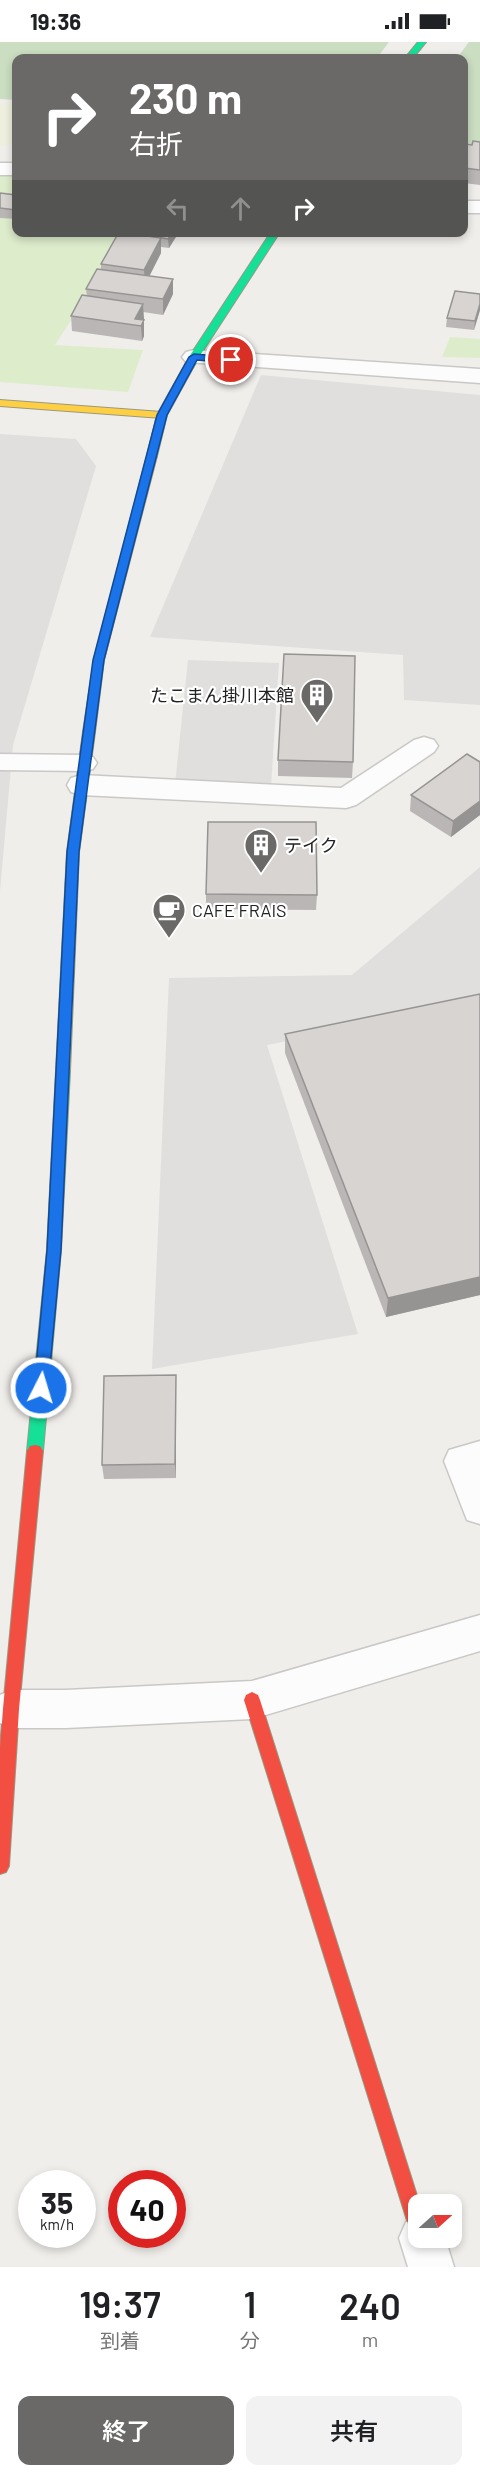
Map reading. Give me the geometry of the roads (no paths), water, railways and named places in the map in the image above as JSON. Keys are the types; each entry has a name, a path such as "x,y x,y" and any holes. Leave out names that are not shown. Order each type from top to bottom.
{"street":[{"path":"412,54 422,42"},
{"path":"0,1866 11,1709 54,1250 73,852 99,660 162,415 194,357 273,237"},
{"path":"194,357 480,376"},
{"path":"0,402 162,415"},
{"path":"83,774 346,798 424,746"},
{"path":"480,1457 462,1461 480,1508"},
{"path":"11,1709 66,1709 252,1700 480,1633"},
{"path":"252,1700 408,2195"},
{"path":"425,2248 431,2267"}],"lane":[{"path":"0,762 83,774"}],"place":[{"name":"たこまん掛川本館","path":"317,724"},
{"name":"テイク","path":"261,874"},
{"name":"CAFE FRAIS","path":"169,939"}]}
